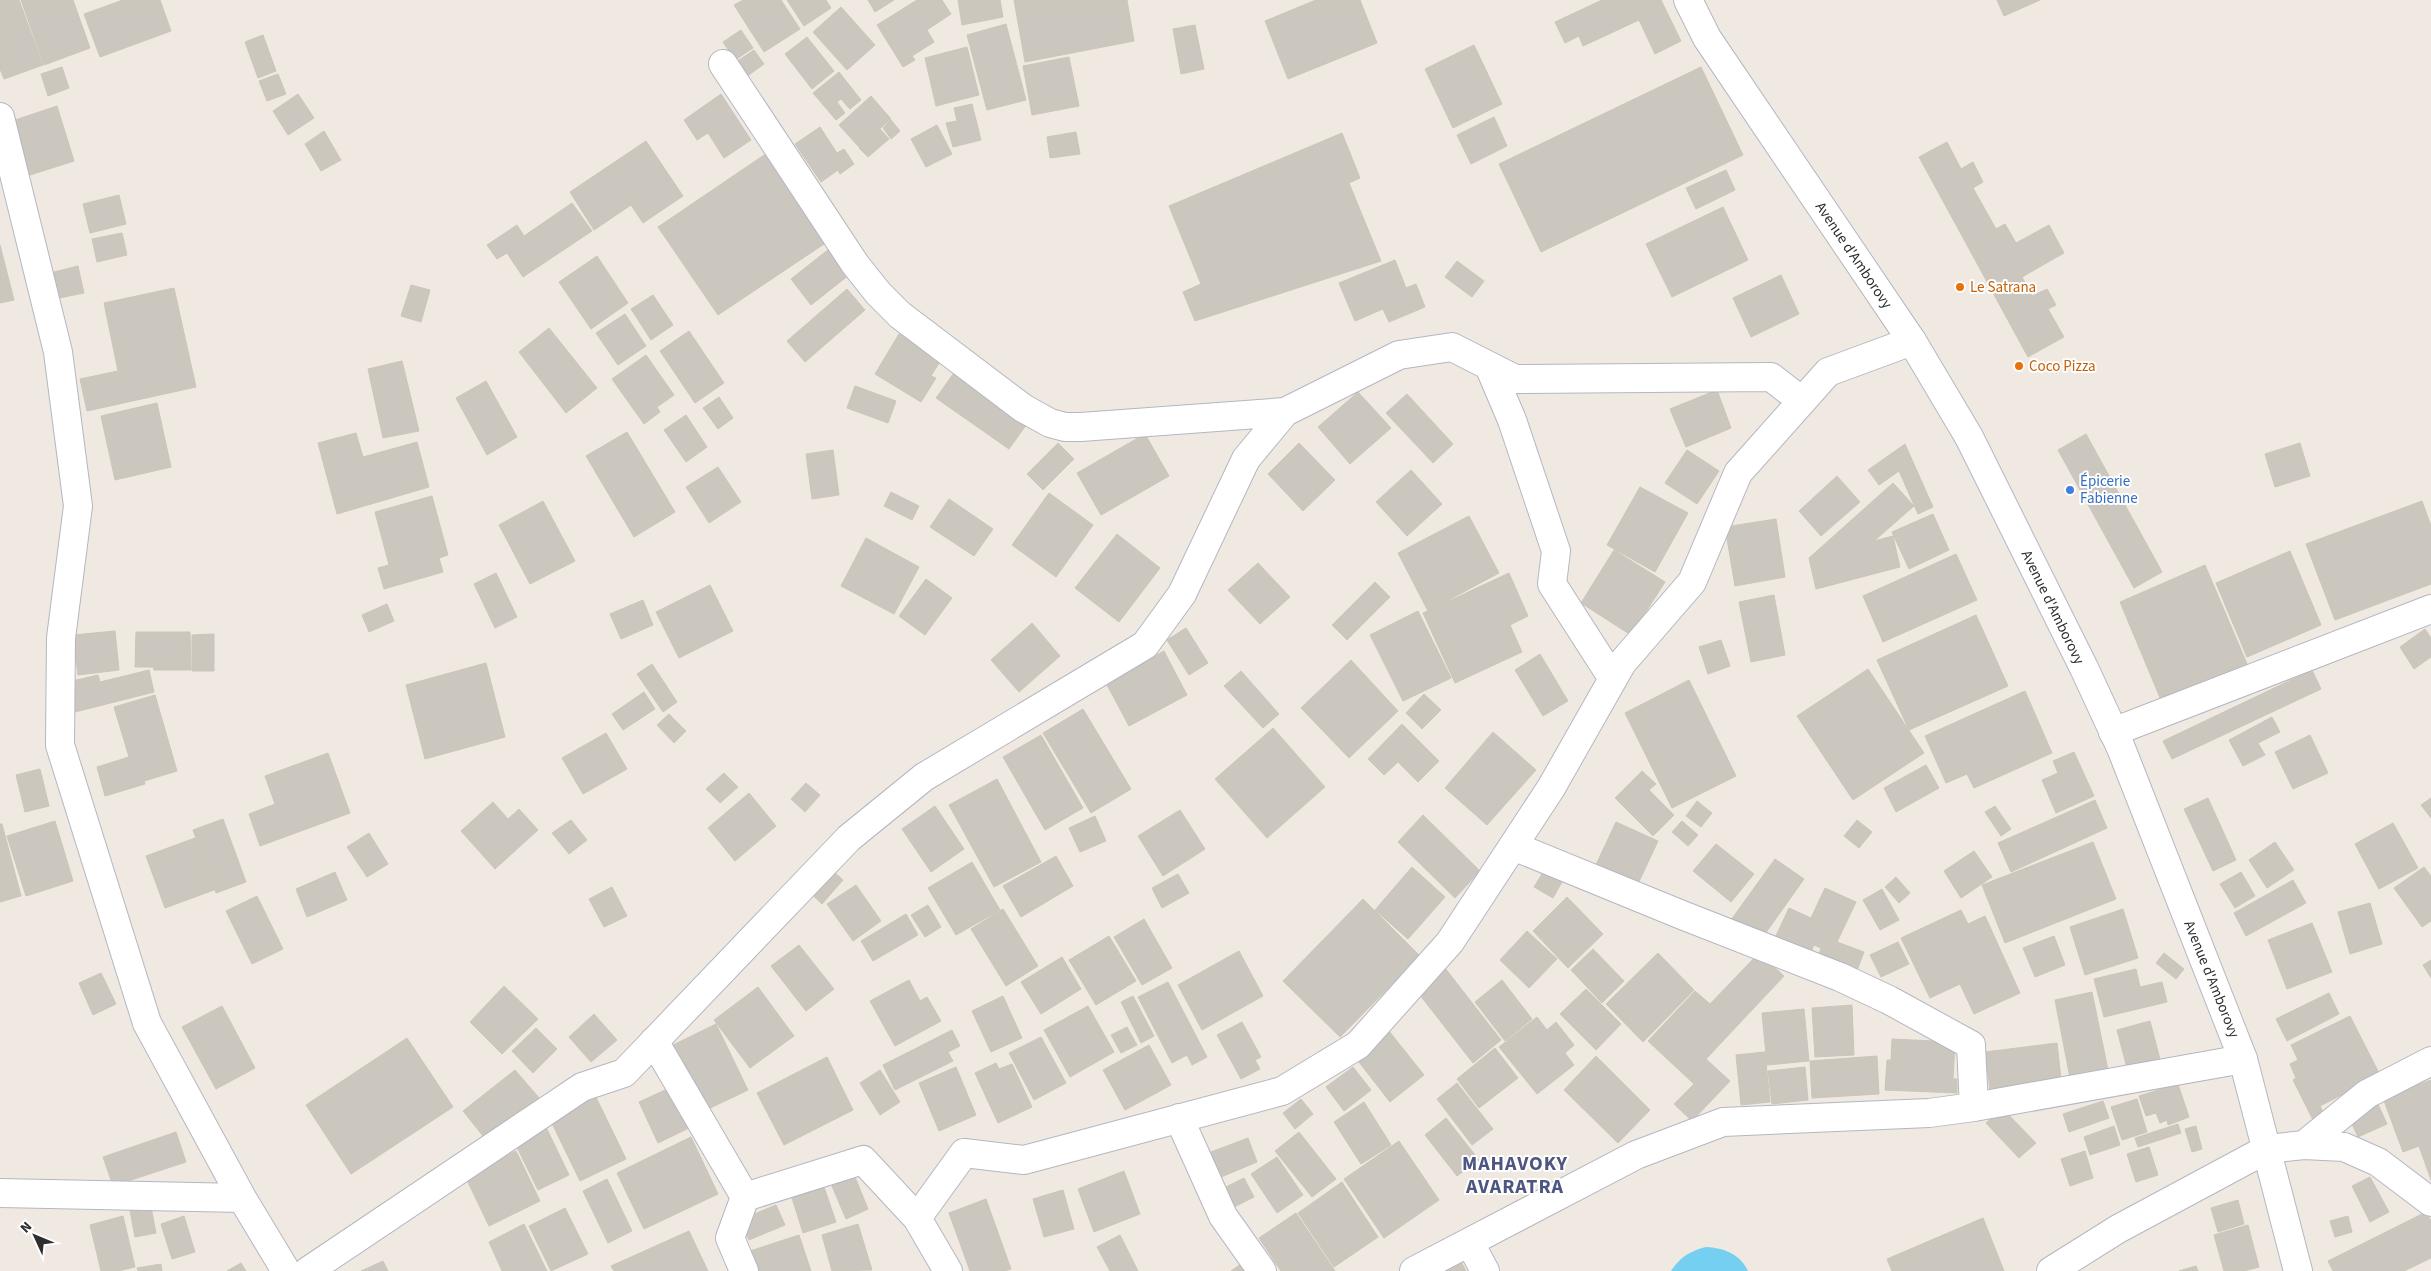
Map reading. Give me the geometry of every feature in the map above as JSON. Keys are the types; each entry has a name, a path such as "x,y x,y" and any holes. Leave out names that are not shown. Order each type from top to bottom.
{"street":[{"name":"Avenue d'Amborovy","path":"1688,0 1707,38 1912,341 1969,437 2084,668 2113,732 2243,1059 2298,1271"},
{"path":"723,64 855,264 878,293 924,335 1036,416 1065,427 1285,412 1399,355 1452,348 1515,379 1771,377 1802,401"},
{"path":"0,117 58,352 78,506 61,638 60,744 147,1023 242,1198 286,1271"},
{"path":"917,1218 964,1153 1024,1160 1282,1091 1358,1045 1450,942 1551,788 1622,663 1692,582 1738,473 1828,372 1912,341"},
{"path":"1489,366 1512,420 1556,551 1552,584 1613,679"},
{"path":"308,1271 582,1087 624,1073 849,838 917,783 1145,645 1182,594 1246,459 1285,412"},
{"path":"2113,732 2431,609"},
{"path":"1513,846 1682,916 1840,977 1889,1000 1971,1045 1974,1107"},
{"path":"654,1041 745,1197"},
{"path":"1414,1271 1636,1155 1723,1122 1928,1113 1974,1107 2243,1059"},
{"path":"2304,1145 2367,1094 2431,1061"},
{"path":"1179,1118 1223,1216 1262,1271"},
{"path":"2050,1271 2118,1230 2267,1150 2304,1145 2344,1147 2378,1162 2431,1202"},
{"path":"745,1197 863,1160 917,1218 948,1271"},
{"path":"0,1194 242,1198"},
{"path":"744,1271 730,1238 745,1197"},
{"path":"1470,1243 1485,1271"}],"water":[{"path":"1706,1247 1731,1253 1741,1260 1748,1271 1671,1271 1686,1255"}],"building":[{"path":"0,0 19,0 43,65 4,79 0,69"},
{"path":"21,0 73,0 90,48 44,65"},
{"path":"123,0 160,0 171,31 100,57 84,14"},
{"path":"743,0 781,0 800,29 764,52 734,5"},
{"path":"787,0 826,0 831,8 804,26"},
{"path":"868,0 894,0 875,12"},
{"path":"917,0 942,0 951,14 927,30 934,42 912,56 915,60 903,67 877,25"},
{"path":"958,0 1000,0 1003,17 962,25"},
{"path":"1014,0 1127,0 1134,41 1025,62"},
{"path":"1316,0 1360,0 1377,43 1288,79 1265,21"},
{"path":"1602,0 1661,0 1681,41 1655,54 1639,20 1583,46 1579,36 1565,43 1555,22"},
{"path":"1997,0 2040,0 2004,16"},
{"path":"841,7 875,45 847,70 813,32"},
{"path":"1006,24 1026,100 987,110 967,35"},
{"path":"1195,25 1204,69 1181,74 1173,29"},
{"path":"741,30 753,48 735,60 723,42"},
{"path":"263,35 276,71 258,78 245,42"},
{"path":"807,37 834,71 812,89 785,54"},
{"path":"1474,45 1502,104 1453,128 1425,69"},
{"path":"967,47 979,95 936,106 925,58"},
{"path":"754,50 764,64 746,77 736,62"},
{"path":"1069,57 1079,106 1032,115 1023,66"},
{"path":"62,67 69,88 48,96 41,74"},
{"path":"1701,67 1743,155 1541,252 1499,164"},
{"path":"839,72 861,100 850,109 841,99 837,102 845,113 836,120 813,93"},
{"path":"278,74 286,94 267,101 259,81"},
{"path":"298,94 314,118 288,135 273,111"},
{"path":"721,94 751,140 724,158 708,133 697,140 684,120"},
{"path":"871,96 891,119 859,147 839,125"},
{"path":"972,104 981,140 953,147 946,123 957,121 954,108"},
{"path":"57,106 74,161 30,175 12,121"},
{"path":"1494,117 1507,146 1471,164 1457,135"},
{"path":"891,120 900,131 891,139 883,128"},
{"path":"937,125 952,154 926,167 911,139"},
{"path":"820,127 837,153 844,149 854,164 840,174 838,170 821,182 795,144"},
{"path":"880,129 889,139 868,157 859,148"},
{"path":"324,131 341,160 321,171 305,144"},
{"path":"1076,132 1080,154 1050,158 1047,137"},
{"path":"1342,133 1360,178 1349,183 1381,261 1195,321 1183,292 1201,284 1169,206"},
{"path":"646,141 683,196 643,223 631,205 594,230 570,192"},
{"path":"1947,142 1961,169 1973,162 1983,182 1973,188 1996,229 2005,224 2016,243 2049,225 2064,253 2022,277 2032,296 2047,289 2056,305 2048,309 2064,337 2028,357 1919,157"},
{"path":"773,149 833,238 718,315 658,227"},
{"path":"1726,170 1735,190 1696,209 1686,188"},
{"path":"119,195 126,224 90,233 83,204"},
{"path":"572,203 592,231 523,277 507,253 497,259 487,245 517,225 524,236"},
{"path":"1723,207 1748,260 1672,297 1646,244"},
{"path":"122,233 127,255 97,262 92,239"},
{"path":"0,245 14,300 0,303"},
{"path":"829,249 849,275 811,305 791,279"},
{"path":"597,256 628,303 591,329 559,282"},
{"path":"1395,260 1406,288 1416,284 1425,307 1389,322 1383,309 1355,321 1339,283"},
{"path":"1457,261 1484,281 1472,297 1445,277"},
{"path":"78,266 84,293 59,298 54,272"},
{"path":"1781,275 1799,314 1751,337 1733,298"},
{"path":"411,285 430,290 421,322 401,316"},
{"path":"174,288 196,387 87,411 80,379 118,371 104,303"},
{"path":"847,289 865,310 805,362 787,341"},
{"path":"653,295 673,325 651,340 631,309"},
{"path":"625,314 646,346 618,365 596,333"},
{"path":"549,328 597,388 566,413 519,352"},
{"path":"689,331 724,383 695,403 660,351"},
{"path":"899,334 941,360 931,376 936,378 921,402 875,374"},
{"path":"646,355 674,395 657,407 660,412 644,424 612,379"},
{"path":"402,361 419,431 383,438 368,369"},
{"path":"956,370 1029,421 1009,449 936,398"},
{"path":"486,381 517,437 487,455 456,398"},
{"path":"855,386 896,401 888,423 847,408"},
{"path":"1717,390 1731,428 1686,447 1670,409"},
{"path":"1358,392 1391,428 1350,464 1318,427"},
{"path":"1407,394 1453,444 1433,463 1386,413"},
{"path":"719,397 733,418 718,429 703,408"},
{"path":"157,403 171,467 115,480 101,416"},
{"path":"686,415 707,447 686,462 664,430"},
{"path":"627,432 675,512 634,537 586,456"},
{"path":"356,433 363,457 417,442 429,487 337,514 318,443"},
{"path":"1145,434 1169,476 1101,515 1077,473"},
{"path":"2086,434 2162,572 2134,588 2058,450"},
{"path":"1058,443 1074,459 1043,490 1027,474"},
{"path":"1299,443 1335,480 1303,511 1268,474"},
{"path":"2300,443 2310,476 2275,487 2265,454"},
{"path":"1905,444 1933,507 1918,514 1899,471 1879,485 1868,470"},
{"path":"833,450 839,495 812,499 806,454"},
{"path":"1687,450 1719,471 1697,504 1665,483"},
{"path":"718,467 741,502 709,523 686,487"},
{"path":"1411,470 1442,504 1407,536 1376,502"},
{"path":"1837,476 1860,502 1821,536 1799,511"},
{"path":"1893,483 1914,506 1874,541 1893,536 1900,567 1816,589 1809,558"},
{"path":"1640,487 1688,513 1655,572 1607,545"},
{"path":"891,492 919,506 912,520 884,506"},
{"path":"1049,493 1093,525 1056,577 1012,545"},
{"path":"432,496 448,555 439,558 443,572 384,589 378,568 389,565 375,512"},
{"path":"949,499 993,529 974,556 930,527"},
{"path":"543,501 575,561 530,584 499,525"},
{"path":"2422,501 2431,526 2431,584 2335,620 2306,544"},
{"path":"1933,514 1949,550 1909,569 1892,532"},
{"path":"1469,516 1499,573 1428,611 1398,553"},
{"path":"1776,519 1785,577 1735,586 1725,527"},
{"path":"1117,534 1160,568 1119,622 1075,588"},
{"path":"866,538 919,567 894,614 841,586"},
{"path":"1614,550 1665,582 1631,635 1581,603"},
{"path":"2290,551 2321,625 2247,657 2216,583"},
{"path":"1956,554 1977,600 1883,642 1863,596"},
{"path":"1258,563 1290,597 1260,624 1228,590"},
{"path":"2205,565 2247,664 2161,700 2120,602"},
{"path":"496,573 517,617 495,628 474,584"},
{"path":"1509,573 1528,616 1510,625 1522,652 1455,683 1423,613"},
{"path":"926,579 952,598 925,635 899,616"},
{"path":"1375,582 1390,597 1347,640 1332,625"},
{"path":"710,585 733,631 679,658 656,612"},
{"path":"1774,595 1785,655 1751,662 1739,602"},
{"path":"643,600 653,625 621,639 610,614"},
{"path":"387,604 394,621 369,632 362,615"},
{"path":"1418,611 1451,678 1403,701 1370,635"},
{"path":"1976,615 2008,686 1909,730 1877,660"},
{"path":"1032,623 1060,656 1019,692 991,660"},
{"path":"1186,628 1208,663 1189,675 1167,640"},
{"path":"2425,629 2431,638 2431,657 2414,669 2400,647"},
{"path":"115,631 119,670 78,675 73,635"},
{"path":"136,632 190,632 191,670 154,670 153,667 135,667"},
{"path":"214,634 214,671 192,671 192,635"},
{"path":"1721,640 1730,666 1708,674 1699,647"},
{"path":"1164,651 1187,695 1129,726 1106,683"},
{"path":"1540,654 1568,701 1543,716 1515,670"},
{"path":"1351,660 1398,711 1349,758 1301,708"},
{"path":"486,663 505,737 425,759 406,685"},
{"path":"652,664 677,702 663,712 637,674"},
{"path":"1868,669 1924,753 1853,800 1797,716"},
{"path":"149,670 154,692 75,712 68,682 98,675 100,682"},
{"path":"2312,670 2321,689 2172,759 2163,741"},
{"path":"1241,671 1279,714 1263,728 1224,686"},
{"path":"1689,680 1736,776 1672,808 1625,713"},
{"path":"2025,691 2052,753 1974,788 1967,774 1946,783 1925,736"},
{"path":"644,692 655,709 623,730 612,714"},
{"path":"1424,694 1441,710 1422,729 1406,713"},
{"path":"155,695 177,771 144,781 145,784 105,796 97,767 129,757 114,707"},
{"path":"1083,709 1131,789 1091,813 1043,733"},
{"path":"669,714 686,731 674,743 657,725"},
{"path":"2272,717 2280,732 2258,743 2265,755 2243,766 2229,740"},
{"path":"1402,724 1439,761 1418,782 1398,762 1384,775 1368,759"},
{"path":"1273,728 1325,787 1267,838 1215,779"},
{"path":"1493,732 1536,770 1487,825 1445,788"},
{"path":"606,733 627,769 583,794 562,758"},
{"path":"1041,735 1083,808 1045,830 1003,757"},
{"path":"2310,735 2328,773 2293,789 2275,752"},
{"path":"2074,752 2094,796 2056,813 2042,780 2058,773 2053,761"},
{"path":"328,753 350,813 260,846 249,814 275,804 265,776"},
{"path":"1926,765 1939,788 1896,812 1884,788"},
{"path":"40,769 49,806 25,812 16,775"},
{"path":"1642,771 1656,784 1649,790 1674,815 1653,836 1615,798"},
{"path":"724,773 738,787 720,803 706,789"},
{"path":"997,779 1041,862 994,887 949,805"},
{"path":"806,783 820,795 805,812 791,799"},
{"path":"749,793 776,826 735,861 708,828"},
{"path":"2208,798 2236,860 2213,871 2184,809"},
{"path":"2431,798 2431,818 2421,805"},
{"path":"2095,800 2107,828 2011,872 1998,843"},
{"path":"1697,801 1712,813 1701,827 1686,816"},
{"path":"493,802 508,819 519,809 538,830 495,869 461,831"},
{"path":"935,806 964,849 931,872 902,829"},
{"path":"1995,806 2011,829 2001,836 1985,812"},
{"path":"1180,810 1205,849 1163,876 1138,836"},
{"path":"1423,815 1480,871 1455,898 1398,842"},
{"path":"1095,816 1106,841 1080,852 1069,828"},
{"path":"223,819 246,882 216,893 193,830"},
{"path":"571,820 587,840 569,854 552,833"},
{"path":"1857,820 1872,832 1859,848 1844,836"},
{"path":"55,821 73,881 26,896 7,836"},
{"path":"1682,821 1698,835 1688,846 1672,832"},
{"path":"1616,822 1658,841 1636,888 1594,869"},
{"path":"2393,823 2418,868 2379,889 2355,844"},
{"path":"0,824 2,824 21,896 0,902"},
{"path":"369,833 388,864 367,877 347,847"},
{"path":"195,838 214,890 165,908 146,856"},
{"path":"2093,842 2116,899 2005,943 1982,885"},
{"path":"2275,842 2294,870 2267,888 2249,860"},
{"path":"1716,844 1754,874 1731,902 1693,871"},
{"path":"1974,851 1992,877 1961,898 1944,871"},
{"path":"1056,856 1073,886 1021,917 1003,886"},
{"path":"1775,859 1804,879 1760,941 1731,920"},
{"path":"972,862 1000,910 956,935 928,888"},
{"path":"826,865 843,880 822,904 806,889"},
{"path":"1412,867 1445,897 1408,939 1375,910"},
{"path":"2424,867 2431,876 2431,921 2422,927 2394,888"},
{"path":"1545,869 1563,880 1553,898 1534,887"},
{"path":"335,872 347,900 307,917 296,889"},
{"path":"2241,872 2255,896 2235,908 2220,884"},
{"path":"1178,874 1189,893 1162,908 1152,888"},
{"path":"1896,877 1910,893 1899,903 1885,887"},
{"path":"2293,880 2306,903 2246,936 2234,913"},
{"path":"856,885 881,921 853,941 827,904"},
{"path":"612,887 627,916 604,927 589,899"},
{"path":"1825,888 1856,902 1837,942 1864,952 1856,973 1818,958 1821,948 1814,945 1809,956 1774,940 1789,908 1811,918"},
{"path":"1882,889 1899,920 1880,930 1863,900"},
{"path":"257,896 283,949 252,964 226,911"},
{"path":"1567,897 1603,934 1568,968 1533,931"},
{"path":"1363,899 1420,956 1340,1037 1283,981"},
{"path":"2370,903 2382,944 2350,954 2338,912"},
{"path":"928,905 941,927 925,937 911,915"},
{"path":"1003,909 1038,966 1006,986 971,929"},
{"path":"2123,909 2138,958 2085,975 2070,927"},
{"path":"1961,910 1968,924 1985,916 2020,993 1974,1014 1960,984 1930,998 1901,938"},
{"path":"906,914 918,935 873,961 861,941"},
{"path":"1144,919 1172,968 1142,985 1114,937"},
{"path":"2312,923 2332,972 2287,989 2268,940"},
{"path":"1527,931 1557,959 1529,988 1500,960"},
{"path":"1109,936 1136,981 1096,1005 1069,960"},
{"path":"2054,936 2065,965 2035,977 2023,948"},
{"path":"1898,942 1909,964 1881,977 1870,955"},
{"path":"799,945 834,989 806,1011 771,966"},
{"path":"1593,949 1624,981 1602,1003 1571,970"},
{"path":"1239,951 1263,996 1202,1030 1178,985"},
{"path":"1658,953 1694,990 1643,1042 1606,1004"},
{"path":"1759,953 1784,976 1706,1059 1730,1081 1692,1121 1674,1104 1694,1084 1648,1041 1695,991 1710,1004"},
{"path":"2164,953 2184,969 2176,979 2156,963"},
{"path":"1062,957 1081,989 1041,1014 1021,982"},
{"path":"2431,960 2431,978 2423,965"},
{"path":"1445,968 1501,1040 1473,1063 1416,990"},
{"path":"2136,969 2140,987 2162,982 2167,1002 2104,1017 2094,979"},
{"path":"101,973 116,1004 93,1015 79,983"},
{"path":"909,980 920,1001 927,997 941,1021 895,1046 870,1001"},
{"path":"1502,980 1532,1019 1505,1041 1475,1002"},
{"path":"1168,982 1207,1057 1192,1065 1187,1055 1172,1063 1138,997"},
{"path":"504,986 538,1019 502,1054 470,1022"},
{"path":"758,987 794,1036 750,1068 714,1020"},
{"path":"1586,989 1621,1024 1596,1050 1560,1014"},
{"path":"2092,992 2108,1070 2070,1078 2055,1000"},
{"path":"2329,993 2339,1014 2287,1041 2276,1019"},
{"path":"1003,996 1022,1038 991,1052 972,1011"},
{"path":"1133,996 1154,1036 1141,1043 1121,1002"},
{"path":"1852,1005 1854,1055 1815,1057 1812,1008"},
{"path":"222,1006 255,1068 216,1089 182,1027"},
{"path":"1088,1006 1114,1052 1070,1077 1044,1030"},
{"path":"1804,1009 1809,1061 1767,1065 1762,1013"},
{"path":"594,1014 617,1040 591,1062 569,1037"},
{"path":"2350,1016 2380,1075 2320,1106 2327,1120 2316,1126 2293,1080 2296,1078 2290,1064 2298,1060 2291,1045"},
{"path":"1537,1017 1547,1030 1556,1022 1574,1045 1565,1053 1574,1065 1537,1094 1499,1047"},
{"path":"2150,1021 2161,1063 2128,1072 2117,1030"},
{"path":"1242,1022 1261,1057 1255,1060 1260,1069 1241,1079 1217,1035"},
{"path":"716,1024 748,1090 702,1112 671,1046"},
{"path":"1127,1027 1137,1045 1121,1053 1111,1035"},
{"path":"536,1028 557,1049 533,1073 512,1051"},
{"path":"952,1030 960,1046 948,1052 953,1061 895,1090 883,1065"},
{"path":"1389,1031 1424,1075 1390,1102 1355,1057"},
{"path":"1041,1037 1066,1083 1034,1100 1009,1053"},
{"path":"407,1038 453,1107 351,1174 306,1105"},
{"path":"1892,1039 1955,1042 1953,1079 1957,1079 1957,1093 1885,1090 1887,1060 1891,1060"},
{"path":"2057,1043 2061,1079 1990,1089 1985,1052"},
{"path":"1149,1045 1171,1085 1125,1110 1103,1070"},
{"path":"1495,1048 1518,1078 1479,1108 1457,1079"},
{"path":"1765,1052 1770,1102 1741,1105 1736,1055"},
{"path":"1596,1056 1650,1110 1618,1143 1564,1090"},
{"path":"1877,1056 1879,1094 1812,1098 1810,1061"},
{"path":"827,1057 853,1110 784,1145 757,1093"},
{"path":"996,1063 999,1069 1012,1064 1032,1107 998,1123 975,1073"},
{"path":"956,1067 976,1115 939,1131 919,1083"},
{"path":"1353,1067 1371,1090 1344,1111 1326,1087"},
{"path":"1805,1067 1808,1100 1772,1104 1768,1071"},
{"path":"515,1070 540,1099 487,1141 463,1111"},
{"path":"880,1070 900,1102 880,1115 860,1083"},
{"path":"2431,1080 2431,1180 2419,1146 2403,1152 2383,1098"},
{"path":"1457,1083 1493,1129 1472,1145 1437,1099"},
{"path":"2178,1084 2189,1117 2168,1125 2167,1120 2160,1123 2156,1113 2146,1116 2139,1096"},
{"path":"674,1086 693,1126 658,1143 639,1102"},
{"path":"593,1091 626,1159 580,1181 547,1113"},
{"path":"1301,1099 1313,1114 1295,1129 1283,1113"},
{"path":"2137,1099 2147,1132 2122,1140 2111,1107"},
{"path":"2376,1100 2387,1124 2358,1137 2347,1113"},
{"path":"2103,1101 2109,1118 2069,1132 2063,1114"},
{"path":"1364,1102 1391,1145 1361,1164 1334,1122"},
{"path":"2002,1108 2036,1143 2019,1158 1986,1123"},
{"path":"1446,1118 1479,1160 1457,1176 1425,1135"},
{"path":"544,1123 569,1175 538,1190 513,1139"},
{"path":"2178,1124 2181,1133 2138,1147 2135,1138"},
{"path":"2114,1126 2120,1145 2090,1155 2084,1137"},
{"path":"2196,1126 2202,1149 2192,1152 2185,1129"},
{"path":"176,1132 186,1162 113,1186 103,1157"},
{"path":"1299,1132 1336,1179 1312,1197 1275,1151"},
{"path":"691,1137 718,1194 644,1229 617,1173"},
{"path":"1248,1138 1257,1162 1221,1177 1211,1152"},
{"path":"1399,1141 1439,1200 1384,1238 1344,1179"},
{"path":"2149,1147 2158,1175 2136,1182 2127,1154"},
{"path":"516,1151 540,1201 489,1226 465,1176"},
{"path":"2085,1151 2093,1178 2070,1186 2061,1159"},
{"path":"1277,1157 1303,1195 1277,1213 1251,1174"},
{"path":"1124,1171 1140,1214 1094,1232 1078,1189"},
{"path":"855,1177 868,1209 846,1219 832,1186"},
{"path":"2370,1177 2389,1212 2370,1222 2352,1186"},
{"path":"1244,1178 1254,1197 1230,1209 1220,1190"},
{"path":"607,1179 632,1231 608,1243 583,1191"},
{"path":"1342,1182 1378,1237 1334,1267 1298,1213"},
{"path":"824,1187 836,1222 803,1233 792,1198"},
{"path":"1063,1190 1074,1229 1044,1237 1033,1199"},
{"path":"986,1199 1011,1269 1005,1271 970,1271 949,1213"},
{"path":"2238,1200 2244,1224 2218,1232 2211,1208"},
{"path":"776,1205 785,1225 749,1240 740,1220"},
{"path":"151,1207 156,1233 135,1237 130,1211"},
{"path":"565,1208 588,1254 551,1271 529,1226"},
{"path":"2426,1212 2431,1221 2431,1258 2404,1271 2333,1271 2328,1261"},
{"path":"1296,1213 1335,1271 1281,1271 1259,1238"},
{"path":"123,1216 135,1267 118,1271 101,1271 90,1225"},
{"path":"184,1216 195,1252 172,1259 161,1224"},
{"path":"2348,1216 2352,1232 2335,1237 2330,1221"},
{"path":"1983,1218 2004,1271 1892,1271 1887,1259"},
{"path":"524,1224 547,1271 502,1271 489,1242"},
{"path":"858,1224 872,1270 832,1271 822,1235"},
{"path":"2248,1225 2259,1267 2244,1271 2224,1271 2214,1235"},
{"path":"689,1231 708,1271 614,1271 611,1266"},
{"path":"799,1235 811,1271 757,1271 750,1251"},
{"path":"1120,1235 1138,1271 1110,1271 1097,1247"},
{"path":"383,1261 388,1271 361,1271"},
{"path":"1245,1261 1252,1271 1231,1271"},
{"path":"1461,1262 1466,1271 1447,1271"},
{"path":"241,1263 246,1271 227,1271"},
{"path":"161,1264 162,1271 138,1271 137,1268"},
{"path":"2196,1266 2198,1271 2179,1271"}],"place":[{"name":"Le Satrana","path":"1960,287"},
{"name":"Coco Pizza","path":"2019,366"},
{"name":"Épicerie Fabienne","path":"2070,490"}],"district":[{"name":"MAHAVOKY AVARATRA","path":"1515,1174"}]}
